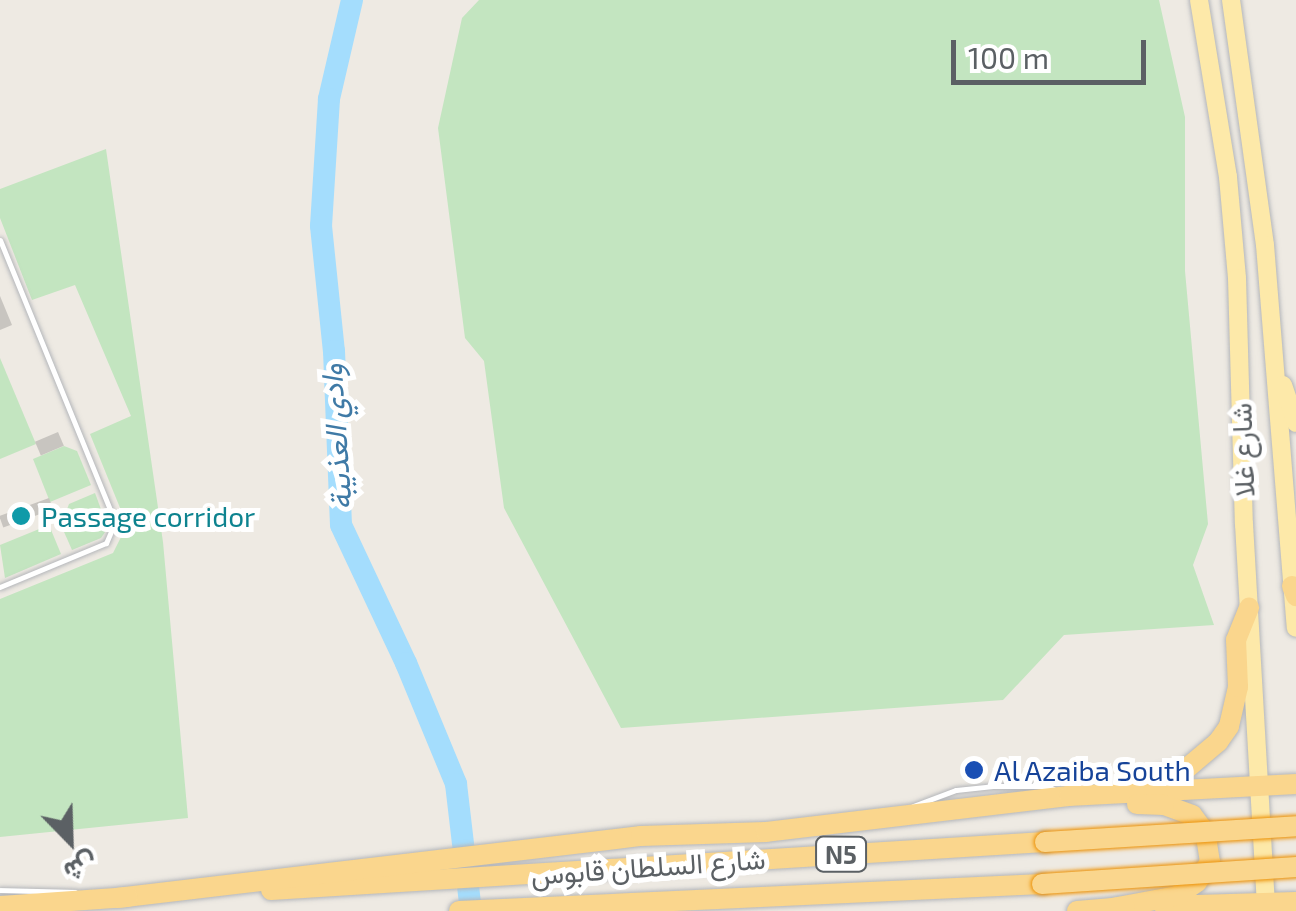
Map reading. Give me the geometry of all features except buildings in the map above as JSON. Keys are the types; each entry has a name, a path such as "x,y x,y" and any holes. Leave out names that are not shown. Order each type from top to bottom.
{"highway":[{"path":"1099,794 1186,769 1218,742 1236,708 1236,640 1249,607"},
{"path":"0,906 358,876 641,836 766,832 1069,796 1296,784"},
{"path":"1003,804 1164,805 1192,815 1210,848 1210,862 1197,882 1176,896 1112,908"},
{"name":"شارع السلطان قابوس","path":"358,876 636,866 1296,826"},
{"name":"شارع السلطان قابوس","path":"459,911 1296,868"},
{"path":"1077,911 1265,907 1296,902"}],"main road":[{"name":"شارع غلا","path":"1200,0 1228,177 1237,278 1265,907"},
{"name":"شارع غلا","path":"1232,0 1259,192 1296,628"},
{"path":"1274,357 1294,414"}],"lane":[{"path":"0,240 115,522 106,543 0,587"},
{"path":"899,815 922,801 956,790 1048,786 1069,796"},
{"path":"0,890 68,890 107,898"}],"green space":[{"path":"479,0 1159,0 1185,117 1185,271 1208,524 1193,565 1214,625 1064,635 1003,700 621,728 504,508 484,361 465,338 438,128 462,18"},
{"path":"106,149 163,542 188,818 0,837 0,599 113,553 127,525 90,434 131,416 75,285 32,300 0,218 0,189"},
{"path":"0,358 36,444 0,459"},
{"path":"64,446 77,451 91,485 50,502 33,459"},
{"path":"95,493 108,528 101,538 72,550 61,525 69,504"},
{"path":"49,525 61,554 5,578 0,545"}],"waterway":[{"name":"وادي العذيبة","path":"352,0 329,99 321,226 334,351 341,525 406,663 456,784 471,911"}],"place":[{"name":"Passage corridor","path":"21,516"},
{"name":"Al Azaiba South","path":"974,770"}]}
